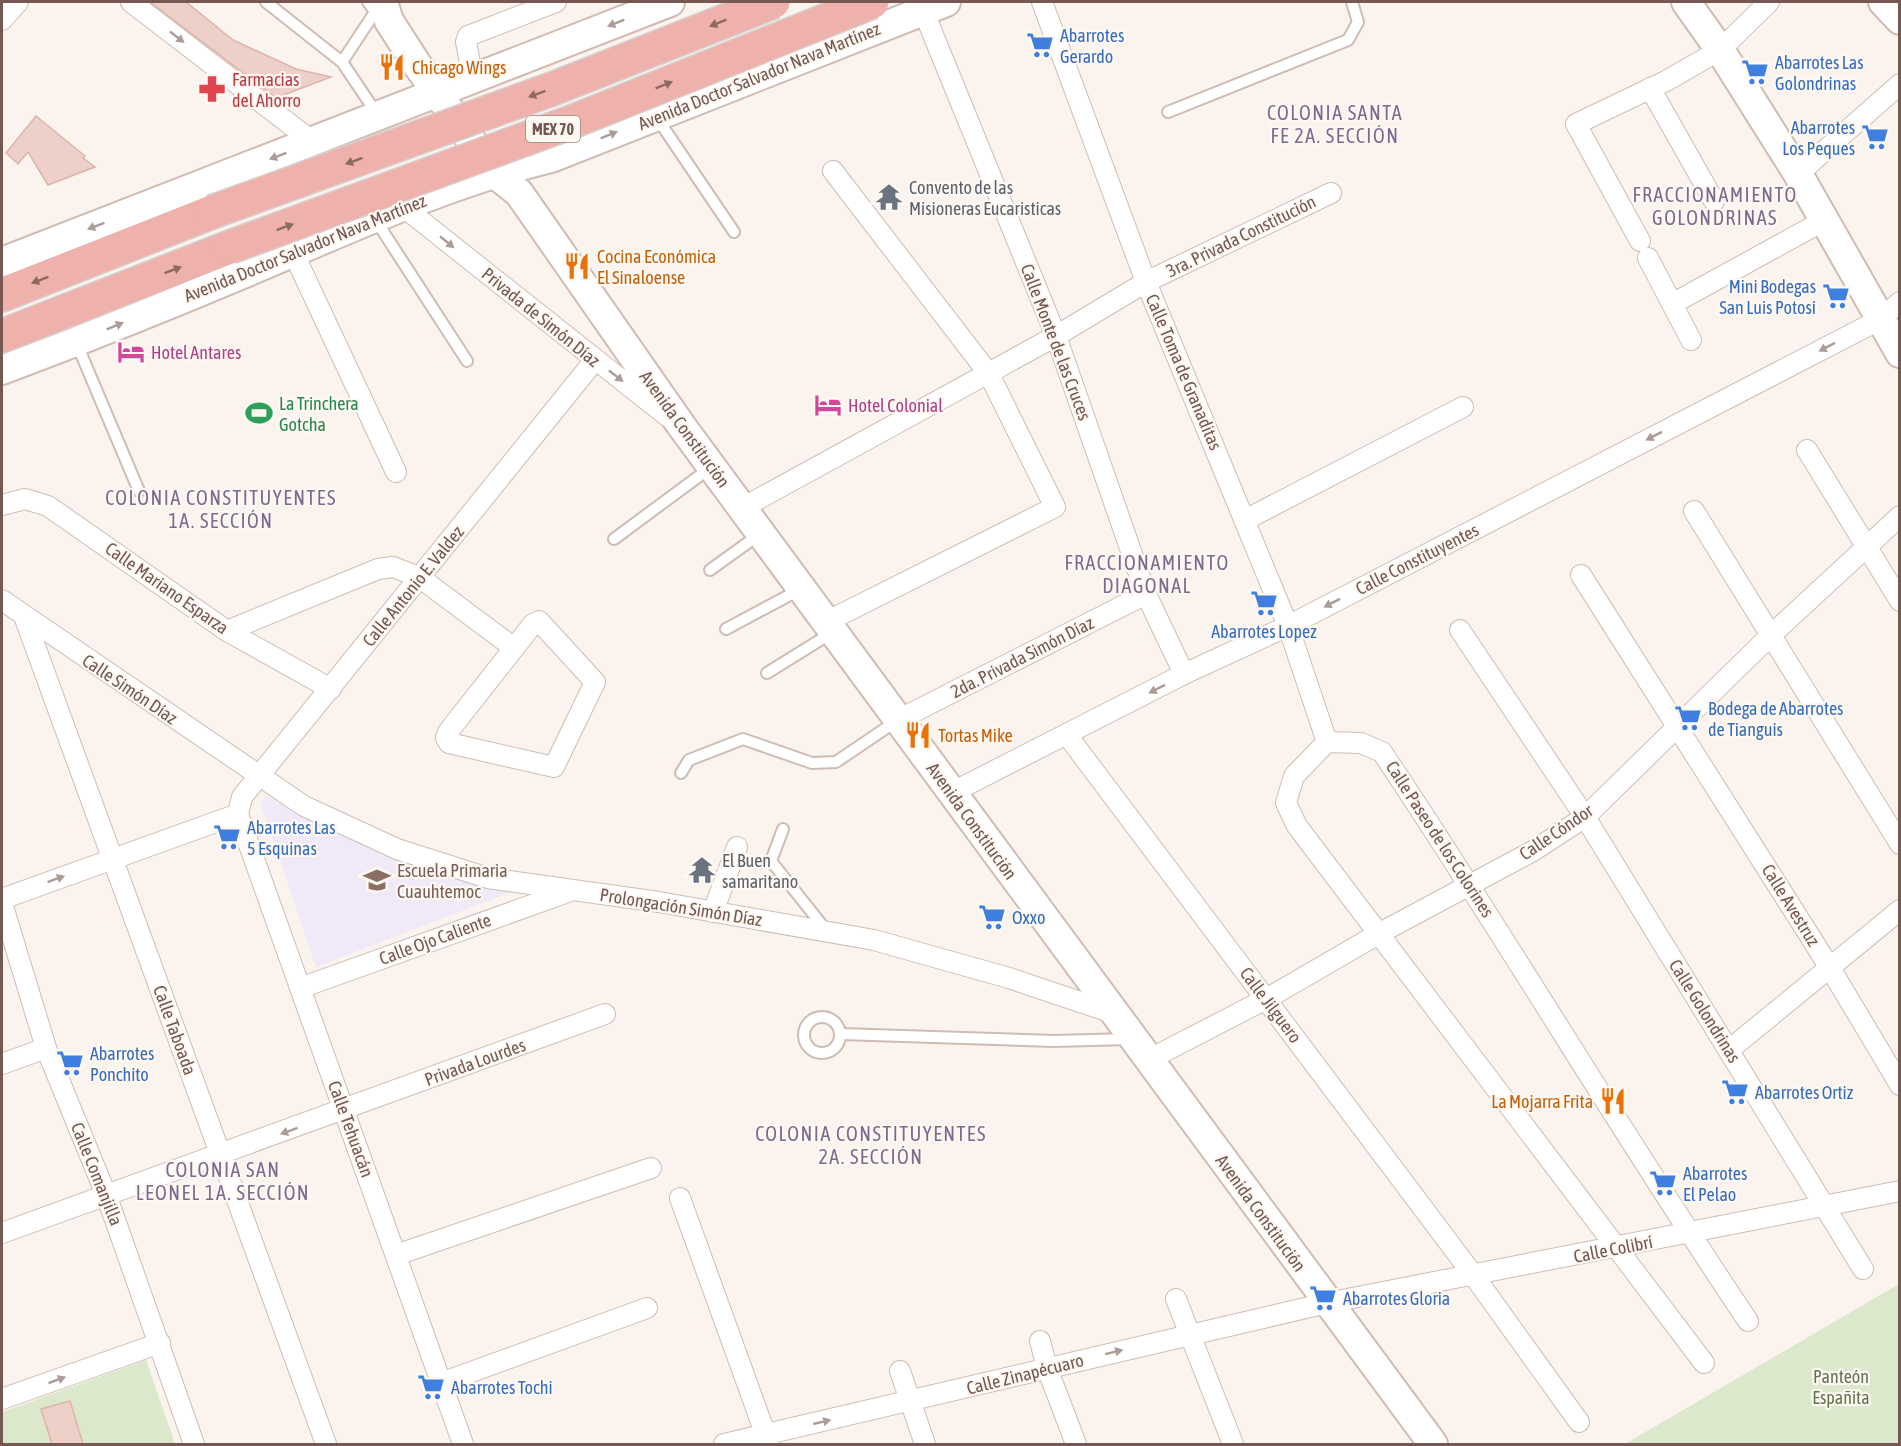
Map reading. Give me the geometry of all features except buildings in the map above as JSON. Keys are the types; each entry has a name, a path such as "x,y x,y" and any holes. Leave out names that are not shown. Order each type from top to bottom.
{"highway":[{"name":"MEX 70","path":"2,295 212,212 552,88 773,2"},
{"name":"Avenida Doctor Salvador Nava Martínez","path":"2,336 230,248 569,123 872,2"}],"main road":[{"name":"Avenida Constitución","path":"383,2 390,21 418,66 442,92 509,179 760,534 1432,1444"},
{"name":"Avenida Constitución","path":"390,2 403,12 442,92"},
{"path":"2,262 670,2"},
{"path":"1686,2 1720,50 1798,174 1823,221 1889,311 1899,352"},
{"path":"1883,2 1899,20"},
{"name":"Avenida Doctor Salvador Nava Martínez","path":"2,370 76,342 293,252 373,216 409,203 509,179 551,158 934,6"},
{"path":"501,68 492,82 487,98 488,114 493,130 504,143 517,152 551,158"},
{"path":"409,203 432,180 438,155 442,92"}],"street":[{"path":"2,20 18,2"},
{"path":"130,2 313,142"},
{"path":"442,92 468,36 556,2"},
{"name":"Calle Toma de Granaditas","path":"1042,2 1146,282 1288,626 1327,742"},
{"path":"1691,340 1576,124 1650,88 1720,50 1769,2"},
{"name":"Calle Monte de las Cruces","path":"934,6 1056,336 1146,594 1184,675"},
{"path":"1798,174 1899,84"},
{"path":"1650,88 1714,201"},
{"path":"829,627 1055,507 988,374 833,171"},
{"name":"3ra. Privada Constitución","path":"742,508 1056,336 1146,282 1331,193"},
{"name":"Privada de Simón Díaz","path":"409,203 595,360 683,428"},
{"path":"1672,304 1823,221"},
{"path":"293,252 396,472"},
{"name":"Calle Constituyentes","path":"951,793 1184,675 1288,626 1889,311"},
{"name":"Calle Antonio E. Valdez","path":"238,814 242,797 595,360"},
{"path":"1245,519 1463,407"},
{"path":"1807,450 1899,601"},
{"name":"Calle Mariano Esparza","path":"2,505 25,499 48,506 226,631 331,689"},
{"path":"1694,511 1899,844"},
{"name":"Calle Cóndor","path":"1140,1050 1266,999 1380,933 1533,851 1585,817 1770,636 1899,516"},
{"path":"226,631 378,569 393,567 419,577 514,648"},
{"name":"Calle Avestruz","path":"1581,575 1830,968 1899,1085"},
{"name":"2da. Privada Simón Díaz","path":"898,720 1146,594"},
{"name":"Calle Simón Díaz","path":"2,600 260,777"},
{"name":"Calle Taboada","path":"24,616 326,1444"},
{"path":"539,621 595,681 554,767 449,743 446,738 448,732 514,648 533,624 539,621"},
{"name":"Calle Golondrinas","path":"1460,630 1585,817 1863,1269"},
{"name":"Calle Jilguero","path":"1067,735 1474,1276 1579,1422"},
{"path":"1327,742 1294,776 1286,803 1297,826 1704,1363"},
{"name":"Calle Paseo de los Colorines","path":"1327,742 1361,743 1382,752 1471,884 1689,1233 1748,1321"},
{"name":"Prolongación Simón Díaz","path":"260,777 304,806 397,849 488,878 827,930 874,940 1009,978 1113,1012"},
{"path":"2,901 112,858 238,814"},
{"name":"Calle Tehuacán","path":"238,814 463,1444"},
{"path":"713,912 737,847"},
{"name":"Calle Ojo Caliente","path":"300,988 570,891"},
{"name":"Calle Comanjilla","path":"2,901 46,1048 107,1197 194,1444"},
{"path":"1729,1050 1899,910"},
{"name":"Privada Lourdes","path":"2,1233 220,1156 605,1014"},
{"path":"2,1064 46,1048"},
{"path":"396,1255 651,1168"},
{"name":"Calle Colibrí","path":"1327,1303 1899,1191"},
{"path":"680,1198 767,1440"},
{"path":"1176,1299 1233,1444"},
{"name":"Calle Zinapécuaro","path":"724,1444 767,1440 1047,1368 1327,1303"},
{"path":"441,1383 647,1308"},
{"path":"1040,1341 1047,1368 1076,1444"},
{"path":"2,1399 160,1343"},
{"path":"900,1371 925,1444"}],"lane":[{"path":"266,2 342,62 379,117"},
{"path":"342,62 375,12 368,2"},
{"path":"1168,112 1348,40 1358,22 1352,2"},
{"path":"656,116 734,232"},
{"path":"373,216 467,361"},
{"path":"76,342 139,491"},
{"path":"614,539 712,467"},
{"path":"710,570 760,534"},
{"path":"726,629 801,589"},
{"path":"768,673 829,627"},
{"path":"681,773 689,760 743,738 812,763 836,762 898,720"},
{"path":"783,829 771,861 827,930"},
{"path":"841,1034 1054,1041 1140,1050"}],"shaded area":[{"name":"Escuela Primaria Cuauhtemoc","path":"267,796 325,829 425,869 511,892 316,967 260,802"}],"green space":[{"name":"Panteón Españita","path":"1899,1284 1899,1444 1625,1444"},
{"path":"146,1360 175,1444 2,1444 2,1412"}],"place":[{"name":"Abarrotes Gerardo","path":"1040,45"},
{"name":"Chicago Wings","path":"392,67"},
{"name":"Abarrotes Las Golondrinas","path":"1755,72"},
{"name":"Farmacias del Ahorro","path":"212,89"},
{"name":"Abarrotes Los Peques","path":"1875,137"},
{"name":"Convento de las Misioneras Eucaristicas","path":"889,197"},
{"name":"Cocina Económica El Sinaloense","path":"577,266"},
{"name":"Mini Bodegas San Luis Potosí","path":"1836,296"},
{"name":"Hotel Antares","path":"131,352"},
{"name":"Hotel Colonial","path":"828,405"},
{"name":"La Trinchera Gotcha","path":"259,413"},
{"name":"Abarrotes Lopez","path":"1264,603"},
{"name":"Bodega de Abarrotes de Tianguis","path":"1688,718"},
{"name":"Tortas Mike","path":"918,735"},
{"name":"Abarrotes Las 5 Esquinas","path":"227,837"},
{"name":"El Buen samaritano","path":"702,870"},
{"name":"Escuela Primaria Cuauhtemoc","path":"377,880"},
{"name":"Oxxo","path":"992,917"},
{"name":"Abarrotes Ponchito","path":"70,1063"},
{"name":"Abarrotes Ortiz","path":"1735,1092"},
{"name":"La Mojarra Frita","path":"1613,1101"},
{"name":"Abarrotes El Pelao","path":"1663,1183"},
{"name":"Abarrotes Gloria","path":"1323,1298"},
{"name":"Abarrotes Tochi","path":"431,1387"}],"district":[{"name":"COLONIA SANTA FE 2A. SECCIÓN","path":"1335,124"},
{"name":"FRACCIONAMIENTO GOLONDRINAS","path":"1715,206"},
{"name":"COLONIA CONSTITUYENTES 1A. SECCIÓN","path":"221,508"},
{"name":"FRACCIONAMIENTO DIAGONAL","path":"1147,574"},
{"name":"COLONIA CONSTITUYENTES 2A. SECCIÓN","path":"871,1144"},
{"name":"COLONIA SAN LEONEL 1A. SECCIÓN","path":"223,1180"}]}
